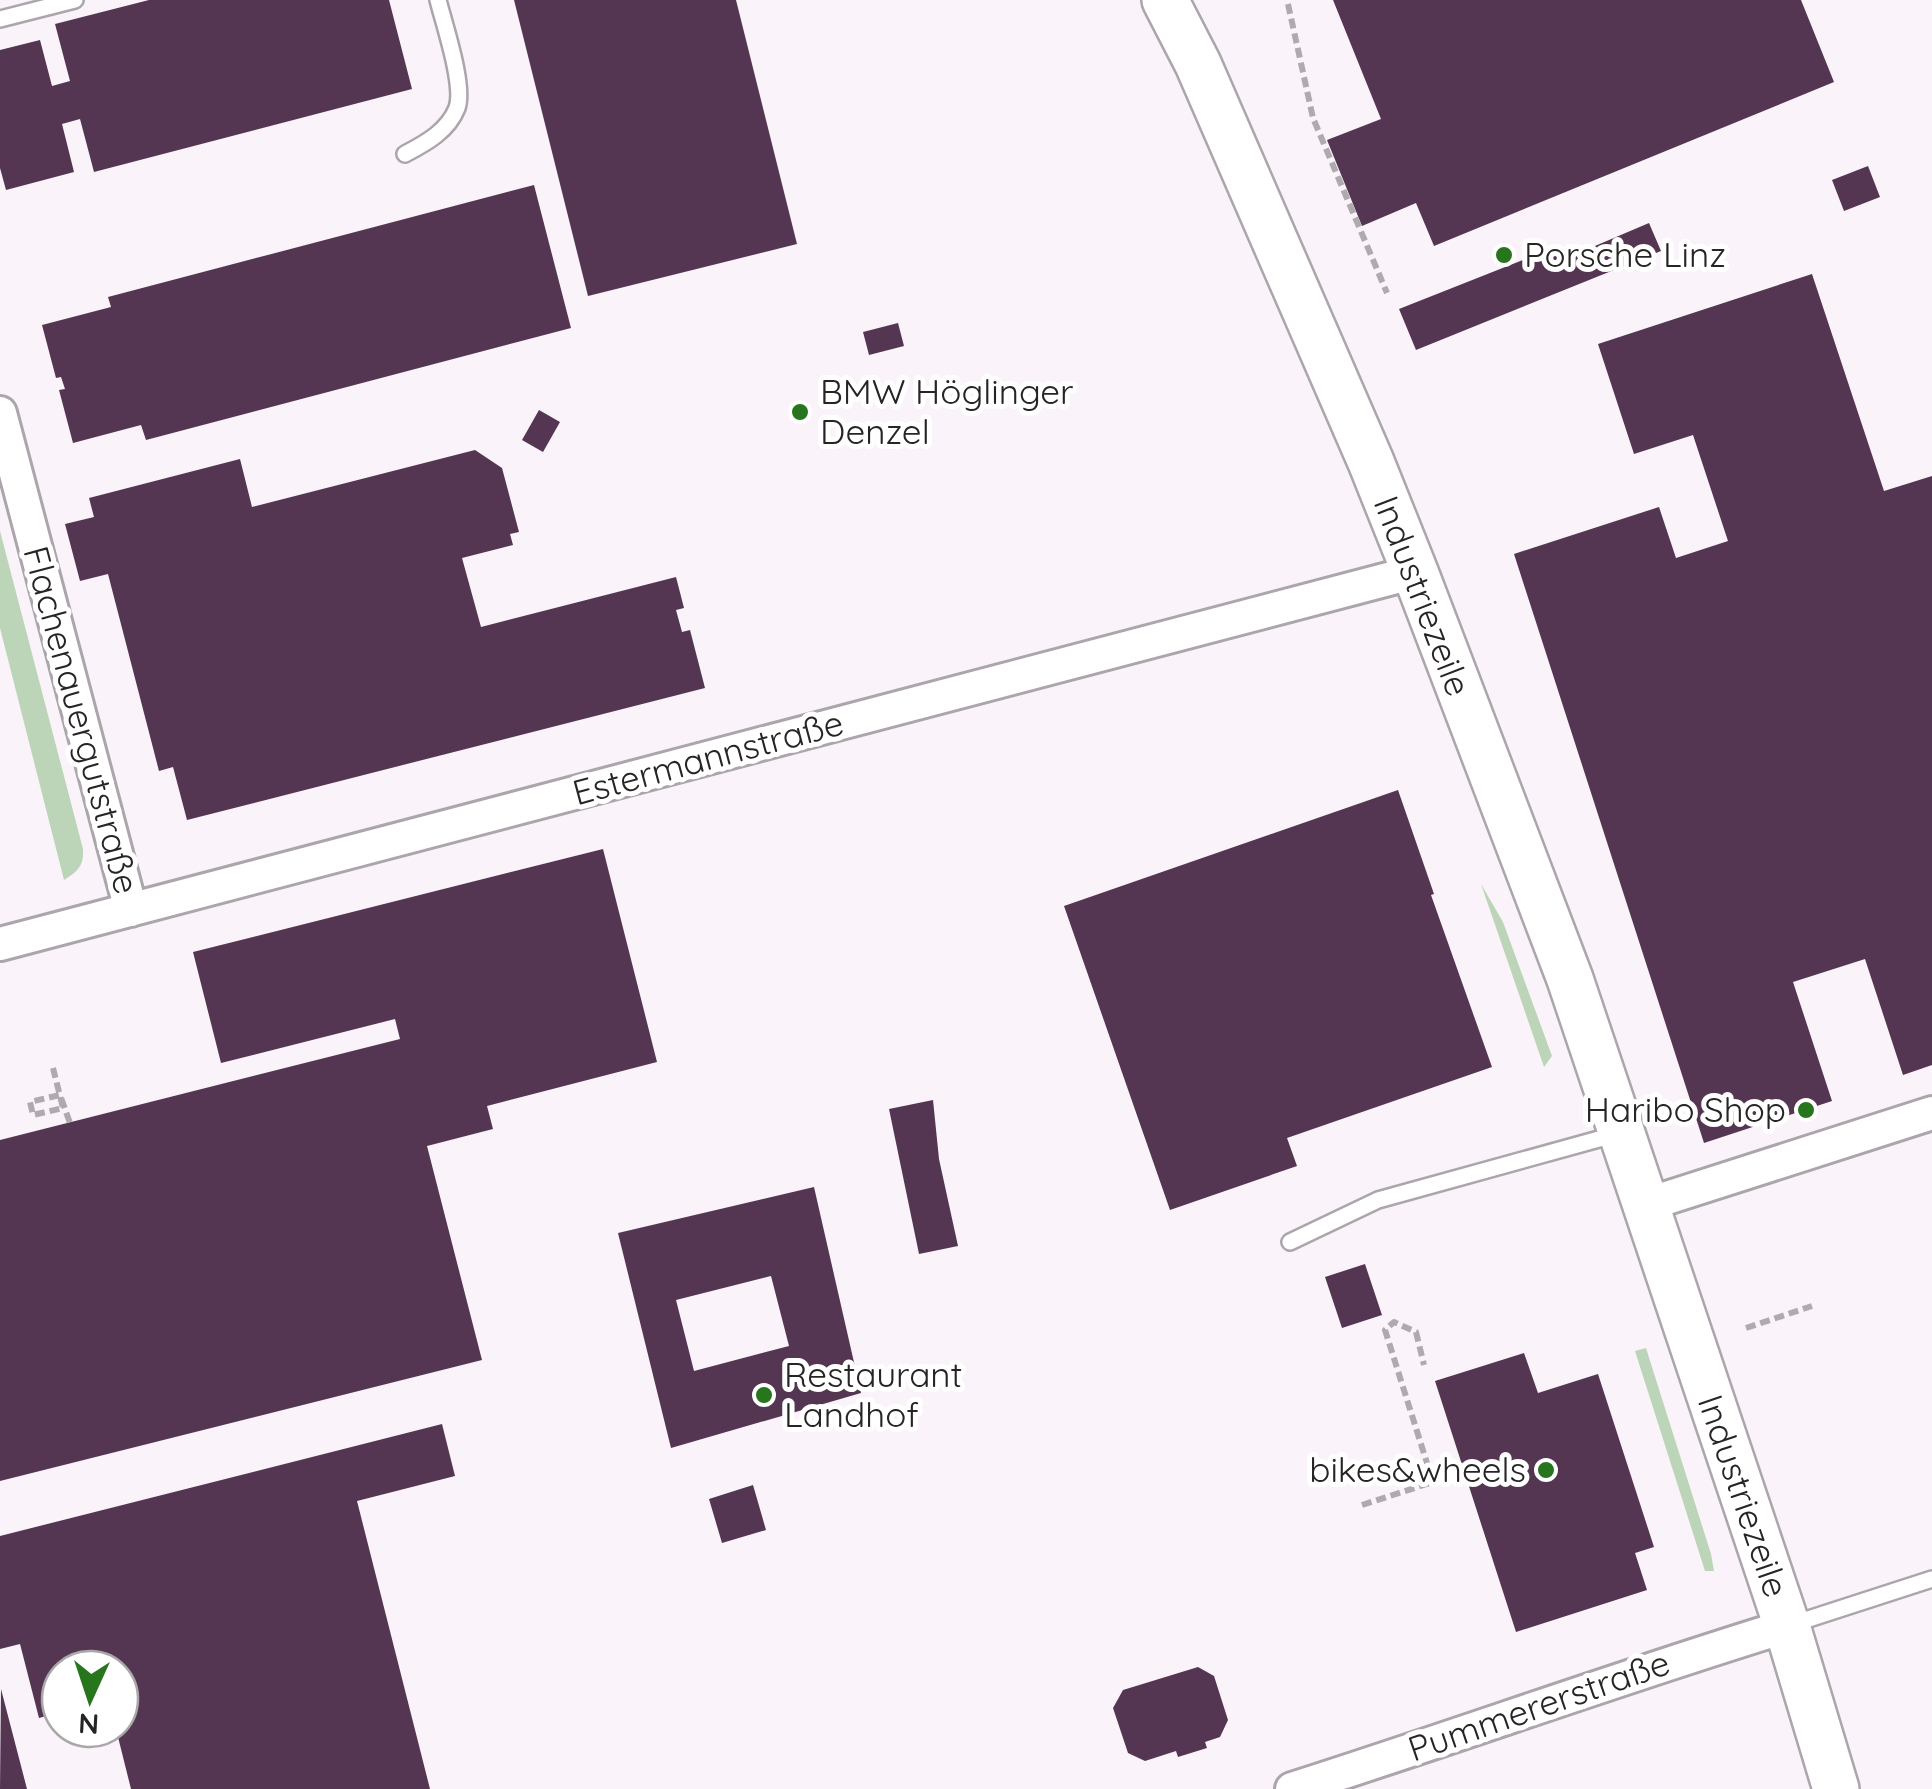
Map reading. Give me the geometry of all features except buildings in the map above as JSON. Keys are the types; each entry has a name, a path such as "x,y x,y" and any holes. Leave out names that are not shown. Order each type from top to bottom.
{"main road":[{"name":"Industriezeile","path":"1166,0 1312,325 1415,572 1570,979 1786,1626 1836,1789"}],"street":[{"name":"Flachenauergutstraße","path":"0,413 131,910"},
{"name":"Estermannstraße","path":"0,944 1415,572"},
{"path":"1645,1205 1932,1114"},
{"name":"Pummererstraße","path":"1292,1789 1786,1626"}],"lane":[{"path":"0,20 74,0"},
{"path":"405,154 431,140 458,105 458,80 438,0"},
{"path":"1290,1242 1378,1200 1621,1133"},
{"path":"1786,1626 1932,1579"}],"path":[{"path":"1288,4 1313,118 1386,293"},
{"path":"53,1068 60,1095 63,1108 33,1115 30,1102 60,1095"},
{"path":"60,1095 70,1122"},
{"path":"1746,1328 1812,1306"},
{"path":"1362,1505 1433,1482 1385,1330 1394,1322 1416,1332 1424,1365"}],"green space":[{"path":"0,531 83,849 79,867 64,880 0,628"},
{"path":"1481,884 1503,922 1552,1056 1544,1067"},
{"path":"1646,1348 1714,1571 1705,1571 1635,1351"}],"place":[{"name":"Porsche Linz","path":"1504,255"},
{"name":"BMW Höglinger Denzel","path":"800,412"},
{"name":"Haribo Shop","path":"1806,1110"},
{"name":"Restaurant Landhof","path":"764,1395"},
{"name":"bikes&wheels","path":"1546,1470"}]}
